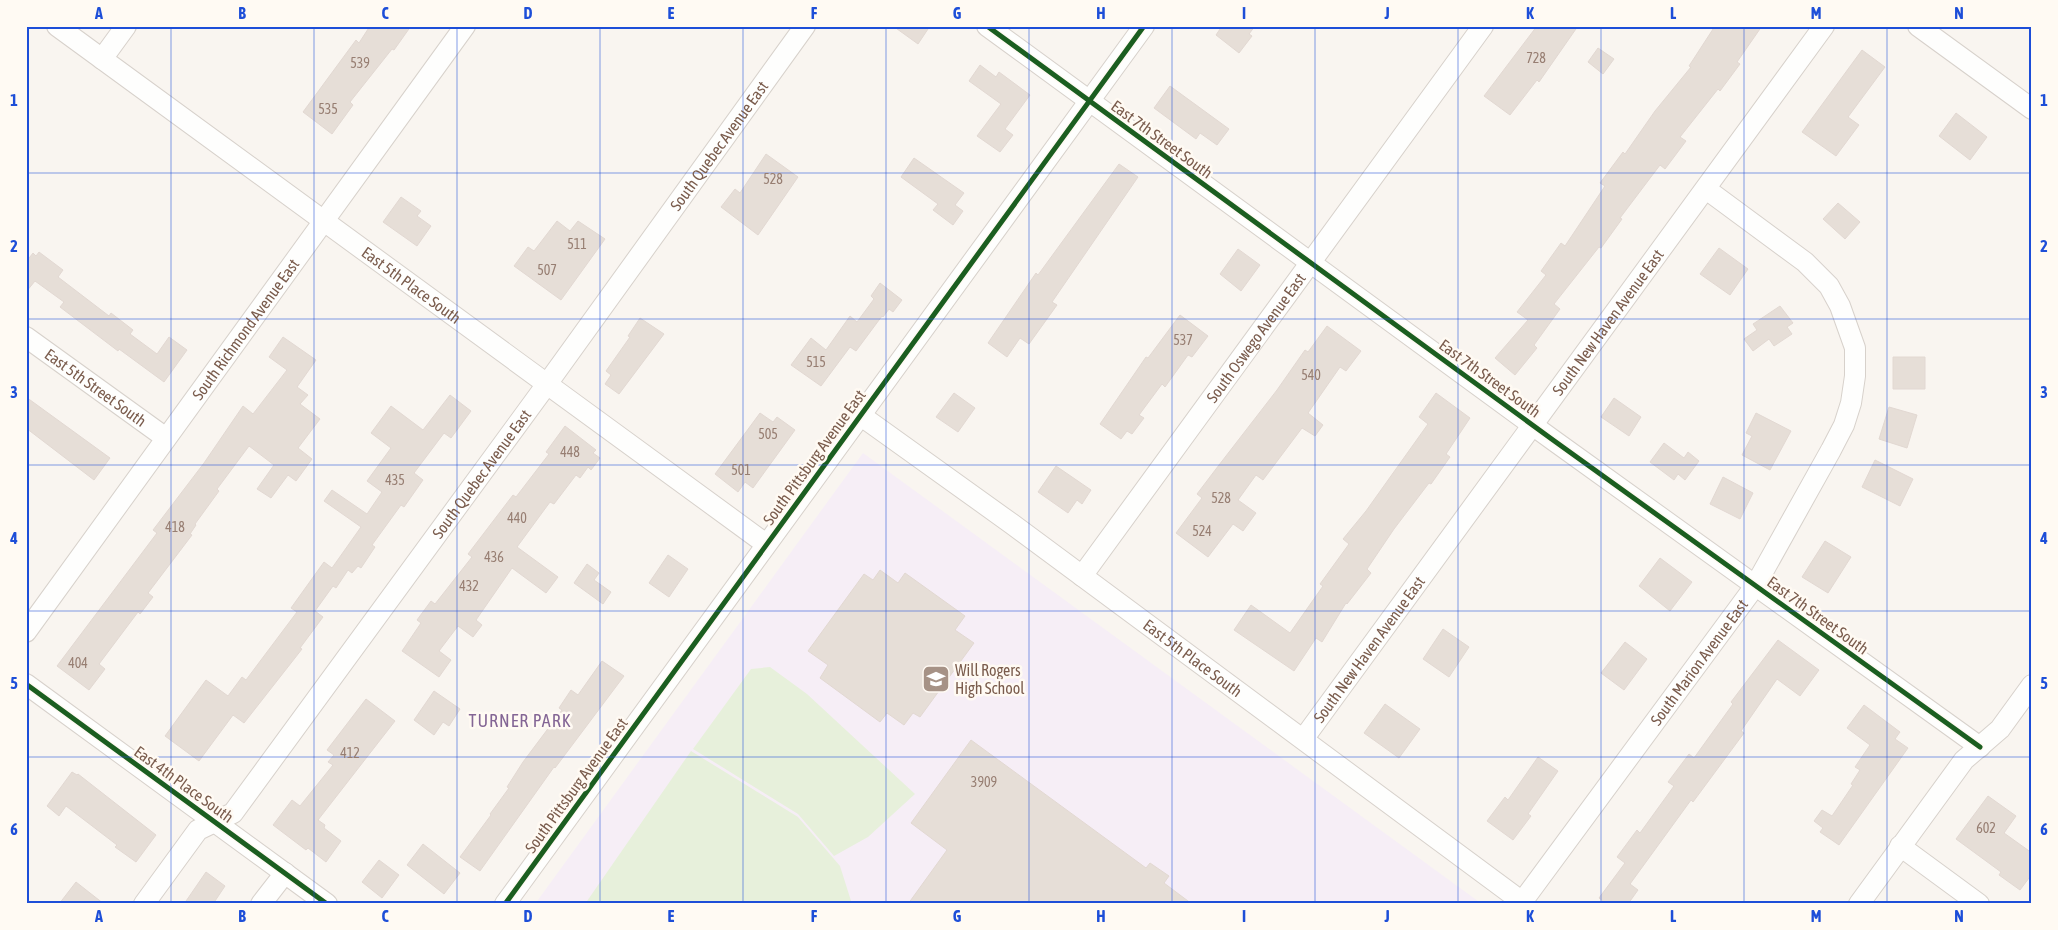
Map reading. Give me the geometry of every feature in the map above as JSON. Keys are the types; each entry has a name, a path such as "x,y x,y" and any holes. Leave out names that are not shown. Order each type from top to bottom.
{"street":[{"name":"East 5th Place South","path":"57,26 766,544"},
{"path":"102,59 126,26"},
{"name":"South Richmond Avenue East","path":"26,632 465,26"},
{"name":"South Quebec Avenue East","path":"144,904 198,830 233,813 547,384 805,26"},
{"name":"East 7th Street South","path":"987,26 1532,425 1980,747"},
{"name":"South Pittsburg Avenue East","path":"505,904 1144,26"},
{"name":"South Oswego Avenue East","path":"1082,576 1484,26"},
{"name":"South New Haven Avenue East","path":"1304,738 1824,26"},
{"path":"1918,26 2032,108"},
{"name":"South Marion Avenue East","path":"1524,903 1755,586 1768,566 1844,425 1851,403 1855,376 1856,348 1840,306 1829,286 1805,262 1706,189"},
{"name":"East 5th Street South","path":"26,337 166,438"},
{"name":"East 5th Place South","path":"860,416 1304,738 1524,903"},
{"name":"East 4th Place South","path":"26,684 327,904"},
{"path":"1859,904 1964,760 2000,728 2032,685"},
{"path":"1900,846 1979,904"},
{"path":"261,904 285,873"}],"shaded area":[{"name":"Will Rogers High School","path":"863,453 1482,904 535,904"}],"green space":[{"path":"770,667 807,694 915,794 868,837 834,856 798,814 693,749 751,669"},
{"path":"691,751 798,817 840,866 852,904 585,904"}],"building":[{"path":"370,26 411,26 394,50 392,49 350,102 353,105 332,134 303,112 356,40 359,43"},
{"path":"893,26 930,26 918,44"},
{"path":"1222,26 1255,26 1249,34 1252,36 1239,53 1216,35"},
{"path":"1537,26 1578,26 1539,82 1537,80 1510,115 1484,96"},
{"path":"1715,26 1762,26 1737,62 1740,64 1720,91 1718,89 1680,137 1686,141 1665,169 1660,165 1620,218 1622,219 1601,248 1599,247 1554,304 1560,309 1534,345 1537,348 1515,375 1495,358 1528,320 1517,312 1546,275 1541,271 1561,243 1565,246 1605,186 1600,183 1623,152 1625,154 1655,111 1691,67 1689,66"},
{"path":"1598,48 1614,59 1603,74 1588,62"},
{"path":"1862,50 1885,67 1848,117 1859,125 1836,156 1802,132"},
{"path":"980,65 996,77 999,72 1030,95 1005,129 1013,135 1000,152 977,136 1001,104 969,81"},
{"path":"1170,86 1229,129 1217,145 1200,133 1196,139 1154,108"},
{"path":"1956,113 1987,137 1970,160 1939,136"},
{"path":"766,154 798,177 758,235 721,207 735,189 740,193"},
{"path":"914,158 964,193 955,205 963,211 953,225 933,210 938,204 901,177"},
{"path":"1119,164 1138,177 1052,302 1057,305 1029,344 1020,338 1007,357 988,343 1036,273 1038,275"},
{"path":"401,197 421,211 417,216 431,226 417,246 383,222"},
{"path":"1838,203 1860,222 1845,239 1823,219"},
{"path":"557,221 570,231 578,221 605,239 561,300 514,266 528,247 534,251"},
{"path":"1719,248 1748,269 1730,295 1700,274"},
{"path":"1238,249 1260,265 1241,291 1220,274"},
{"path":"39,252 63,270 58,277 109,316 111,313 133,330 130,334 157,354 169,337 187,350 164,382 119,349 118,351 60,307 64,302 35,281 26,292 26,262 33,253 36,256"},
{"path":"880,283 902,300 893,312 889,309 882,316 856,351 850,347 821,386 791,365 811,338 826,350 850,316 857,322 874,299 871,296"},
{"path":"1780,306 1793,323 1787,327 1792,334 1774,346 1769,339 1753,351 1744,339 1757,330 1753,324"},
{"path":"1180,315 1208,336 1192,357 1188,355 1165,387 1162,384 1139,415 1144,418 1132,434 1127,431 1121,439 1100,424 1146,357 1148,358"},
{"path":"640,318 664,334 619,394 605,384 611,375 606,371 630,337 628,336"},
{"path":"1327,326 1361,351 1346,371 1340,367 1308,413 1323,425 1315,436 1302,428 1263,480 1256,475 1238,500 1256,513 1243,531 1233,524 1208,557 1176,533 1202,498 1197,494 1277,390 1305,350 1308,352"},
{"path":"283,337 316,360 297,387 308,395 300,404 320,419 298,448 312,459 296,481 288,475 271,498 257,489 274,465 249,446 217,489 219,491 195,524 190,534 192,535 148,593 153,597 140,614 138,612 99,664 105,669 89,690 57,666 157,533 153,530 204,463 243,406 253,414 287,370 269,357"},
{"path":"1893,357 1925,357 1925,389 1893,389"},
{"path":"954,393 975,408 958,432 936,417"},
{"path":"1436,393 1470,418 1446,454 1450,457 1431,484 1429,483 1394,529 1367,569 1371,573 1346,603 1322,642 1316,638 1294,671 1234,630 1251,605 1290,633 1323,586 1320,584 1349,544 1343,539 1366,511 1428,424 1419,417"},
{"path":"450,395 471,411 451,438 444,433 414,473 423,480 404,507 401,505 372,545 375,547 361,568 358,566 352,573 348,570 336,588 333,586 315,611 323,617 300,648 302,649 244,723 233,715 199,761 165,736 206,680 228,696 242,677 246,680 297,612 291,608 324,562 332,568 361,527 324,501 332,490 367,514 382,492 367,481 391,448 371,433 391,406 423,430"},
{"path":"26,397 110,458 94,480 26,428"},
{"path":"1614,398 1641,417 1629,436 1601,417"},
{"path":"1889,407 1917,415 1907,448 1879,439"},
{"path":"760,413 773,422 777,417 795,430 753,488 745,482 738,492 715,474"},
{"path":"1756,413 1791,431 1770,470 1742,455 1752,436 1746,433"},
{"path":"565,426 596,450 593,453 600,458 591,470 588,467 580,478 576,475 554,504 550,502 517,547 558,577 546,593 512,568 476,620 482,625 473,637 458,626 439,651 451,660 439,677 402,651 421,623 417,620 431,601 435,604 472,557 468,554 513,495 516,497 549,454 546,452"},
{"path":"1664,443 1684,458 1688,452 1699,461 1685,480 1678,474 1674,480 1650,462"},
{"path":"1875,460 1913,479 1900,506 1862,487"},
{"path":"1056,466 1091,490 1082,504 1077,500 1068,513 1038,492"},
{"path":"1723,477 1753,493 1740,519 1710,504"},
{"path":"1825,541 1851,557 1828,593 1802,577"},
{"path":"668,555 688,569 669,597 649,583"},
{"path":"1660,558 1692,582 1670,611 1639,586"},
{"path":"587,564 599,573 594,580 611,592 603,604 574,583"},
{"path":"880,570 898,583 905,573 965,616 955,630 974,643 920,717 913,713 904,725 887,713 880,722 820,678 828,665 808,651 864,574 873,580"},
{"path":"1443,629 1469,647 1449,677 1423,659"},
{"path":"1778,640 1819,670 1800,696 1777,679 1741,731 1744,733 1693,802 1691,800 1630,884 1638,890 1628,904 1607,904 1599,898 1625,863 1617,857 1637,830 1640,833 1674,786 1668,782 1689,754 1694,758 1733,704 1731,702"},
{"path":"1625,642 1647,659 1624,690 1601,673"},
{"path":"602,661 624,676 554,767 480,871 460,857 509,788 507,787 523,762 562,710 559,708 571,690 578,695"},
{"path":"434,691 460,709 449,726 443,722 434,735 414,720"},
{"path":"366,699 395,721 318,820 325,825 324,828 341,841 326,862 308,848 306,850 273,825 292,800 300,806 333,765 328,762 334,755 327,750"},
{"path":"1385,704 1420,729 1399,758 1364,733"},
{"path":"1864,705 1900,732 1895,739 1908,748 1839,845 1820,832 1823,828 1814,821 1822,810 1832,816 1853,785 1851,784 1860,770 1855,767 1870,745 1847,728"},
{"path":"971,740 1146,868 1150,863 1169,876 1164,883 1192,904 908,904 947,850 911,823"},
{"path":"1538,757 1558,771 1528,814 1531,816 1513,840 1487,821 1505,797 1508,800"},
{"path":"72,772 78,774 156,835 136,862 66,806 59,816 47,806"},
{"path":"1988,796 2016,816 2004,833 2032,853 2032,874 2020,890 1999,875 2001,872 1956,839"},
{"path":"423,844 460,873 444,894 407,865"},
{"path":"379,860 399,875 382,898 362,882"},
{"path":"206,872 225,886 213,904 184,904"},
{"path":"76,882 104,904 59,904"}],"cycle path":[{"path":"987,26 1553,440 1980,747"},
{"path":"505,904 1144,26"},
{"path":"26,684 327,904"}],"place":[{"name":"Will Rogers High School","path":"936,679"}],"district":[{"name":"TURNER PARK","path":"520,721"}]}
